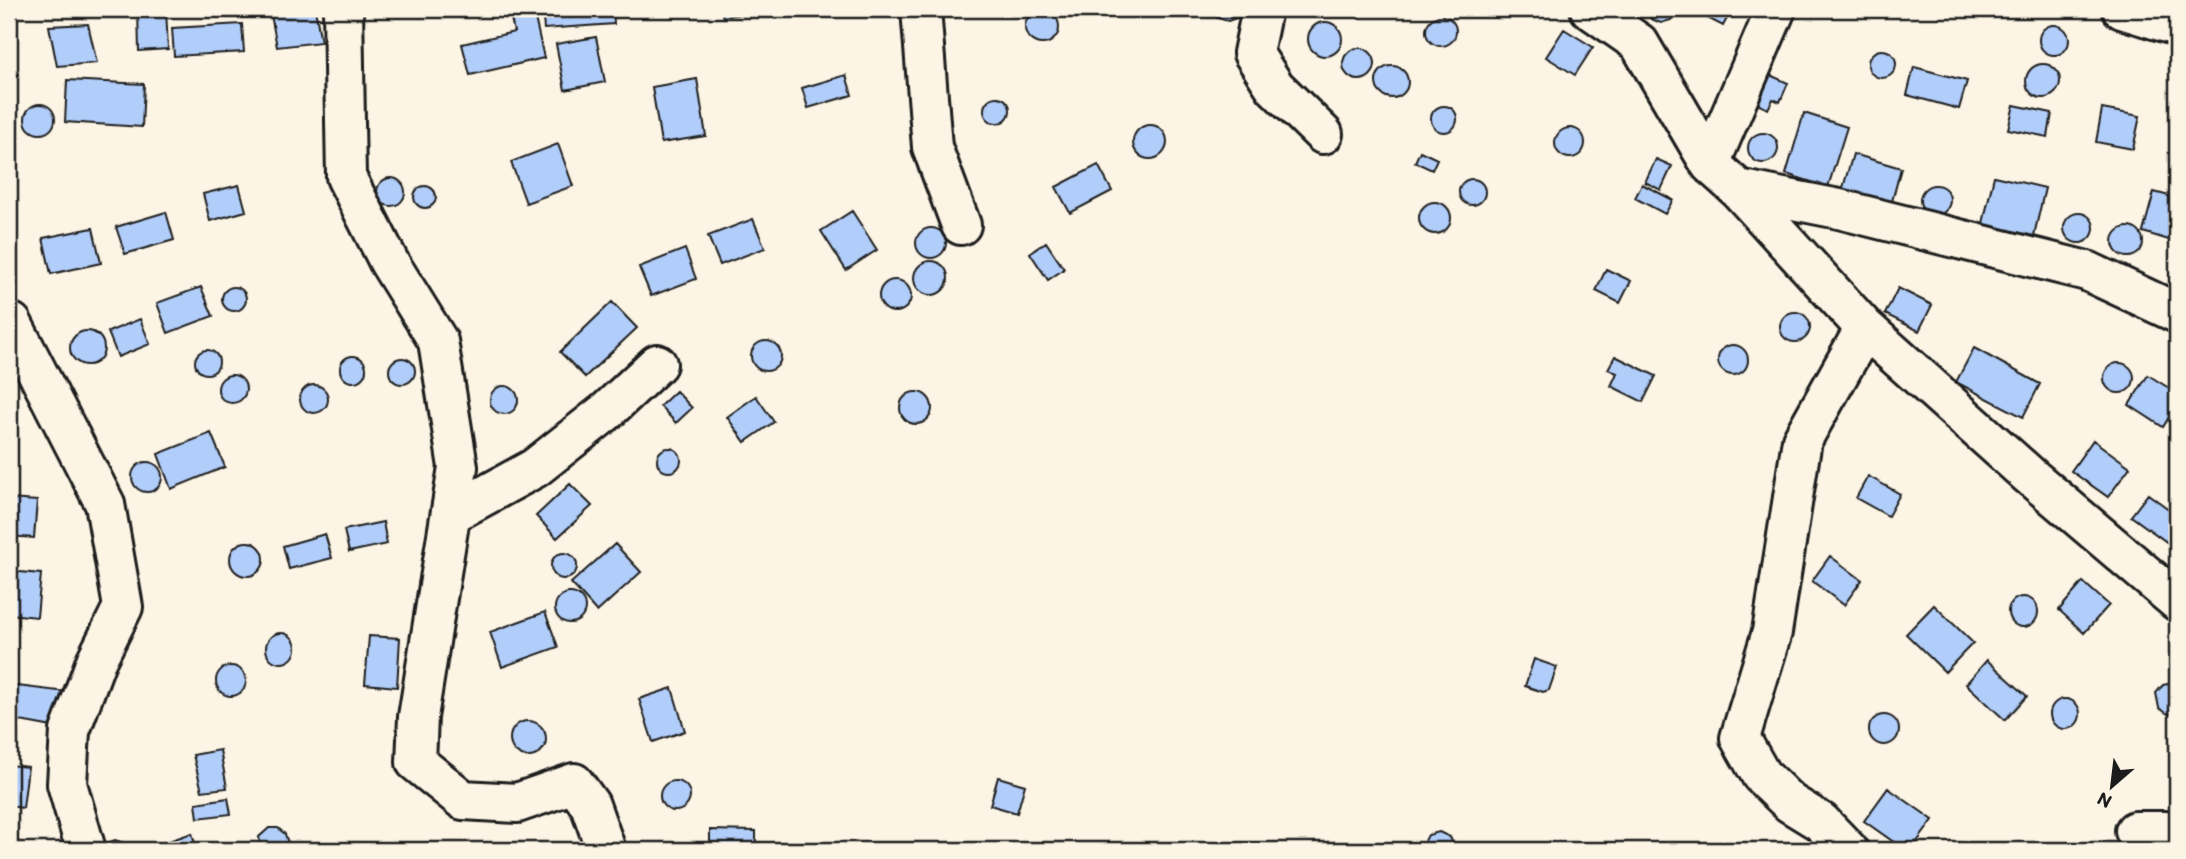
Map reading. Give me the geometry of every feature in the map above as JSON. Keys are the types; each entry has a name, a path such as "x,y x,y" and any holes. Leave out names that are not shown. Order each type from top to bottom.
{"street":[{"path":"343,9 345,177 389,262 438,341 458,467 418,717 416,762 463,800 517,803 573,783 590,806 606,850"},
{"path":"921,9 932,147 961,225"},
{"path":"1262,9 1253,53 1275,87 1323,134"},
{"path":"1590,9 1639,43 1710,164 1738,190 1865,328 2030,476 2177,601"},
{"path":"1710,164 1776,9"},
{"path":"2122,9 2177,26"},
{"path":"1738,190 1839,209 2087,271 2177,313"},
{"path":"10,320 105,504 124,607 96,661 70,731 67,784 86,850"},
{"path":"1848,850 1821,822 1790,803 1761,775 1740,738 1772,632 1802,440 1865,328"},
{"path":"451,514 535,468 607,411 657,364"},
{"path":"2136,831 2166,831 2177,836"}],"building":[{"path":"138,9 166,9 168,49 139,51"},
{"path":"270,9 315,9 321,42 277,47"},
{"path":"509,9 533,9 544,58 470,75 462,44 514,32"},
{"path":"542,9 613,9 614,24 544,29"},
{"path":"721,9 770,9 723,17"},
{"path":"1211,9 1244,9 1239,17 1228,21 1217,18"},
{"path":"1646,9 1677,9 1671,20 1661,23 1651,19"},
{"path":"1690,9 1732,9 1723,26"},
{"path":"1042,10 1054,15 1059,27 1054,39 1042,44 1030,39 1025,27 1030,15"},
{"path":"1441,16 1447,17 1455,25 1455,37 1447,45 1441,46 1435,45 1427,37 1426,31 1427,25 1435,17"},
{"path":"1325,22 1337,27 1342,39 1337,51 1325,56 1313,51 1308,39 1313,27"},
{"path":"88,24 97,63 57,66 49,26"},
{"path":"242,24 244,52 174,56 172,28"},
{"path":"2054,25 2065,29 2069,40 2065,51 2054,55 2043,51 2039,40 2043,29"},
{"path":"1564,29 1593,47 1575,75 1546,57"},
{"path":"596,37 605,82 565,90 556,44"},
{"path":"1359,48 1370,53 1375,64 1370,75 1359,80 1348,75 1343,64 1348,53"},
{"path":"1882,50 1892,54 1896,64 1892,74 1882,78 1872,74 1868,64 1872,54"},
{"path":"2043,64 2055,69 2060,81 2055,93 2043,98 2031,93 2026,81 2031,69"},
{"path":"1392,66 1403,71 1408,82 1403,93 1392,98 1381,93 1376,82 1381,71"},
{"path":"1914,67 1967,81 1959,109 1907,95"},
{"path":"846,75 852,95 808,108 802,88"},
{"path":"1770,75 1788,83 1780,102 1773,99 1768,109 1757,104"},
{"path":"697,79 706,136 661,143 652,87"},
{"path":"67,80 144,84 142,127 65,122"},
{"path":"997,97 1006,101 1010,110 1006,119 997,123 988,119 984,110 988,101"},
{"path":"40,104 50,109 55,119 50,129 40,134 30,129 25,119 30,109"},
{"path":"2014,105 2052,113 2048,137 2008,129"},
{"path":"1444,106 1453,110 1457,119 1453,128 1444,132 1435,128 1431,119 1435,110"},
{"path":"2102,109 2140,116 2133,149 2096,142"},
{"path":"1804,113 1847,127 1828,187 1786,174"},
{"path":"1150,125 1162,130 1167,142 1162,154 1150,159 1138,154 1133,142 1138,130"},
{"path":"1570,128 1581,132 1585,143 1581,154 1570,158 1559,154 1555,143 1559,132"},
{"path":"1763,133 1774,137 1778,148 1774,159 1763,163 1752,159 1748,148 1752,137"},
{"path":"558,144 573,186 526,203 511,162"},
{"path":"1420,151 1437,159 1432,170 1415,162"},
{"path":"1853,154 1901,168 1891,205 1842,191"},
{"path":"1656,159 1672,166 1661,190 1645,182"},
{"path":"1098,165 1112,191 1070,213 1056,187"},
{"path":"1994,176 2045,188 2032,244 1981,232"},
{"path":"391,178 401,182 405,192 401,202 391,206 381,202 377,192 381,182"},
{"path":"1472,179 1481,183 1485,192 1481,201 1472,205 1463,201 1459,192 1463,183"},
{"path":"1642,184 1673,200 1665,214 1635,198"},
{"path":"239,185 246,211 210,221 203,194"},
{"path":"1935,185 1946,189 1950,200 1946,211 1935,215 1924,211 1920,200 1924,189"},
{"path":"421,186 429,186 436,193 436,201 429,208 421,208 414,201 414,193"},
{"path":"2154,192 2177,198 2177,224 2172,241 2143,232"},
{"path":"1435,202 1446,207 1451,218 1446,229 1435,234 1424,229 1419,218 1424,207"},
{"path":"852,211 877,250 846,270 821,231"},
{"path":"166,212 174,240 125,254 116,227"},
{"path":"2079,213 2090,217 2094,228 2090,239 2079,243 2068,239 2064,228 2068,217"},
{"path":"753,219 765,248 720,265 708,236"},
{"path":"2128,227 2139,231 2143,242 2139,253 2128,257 2117,253 2113,242 2117,231"},
{"path":"93,228 101,263 51,274 43,238"},
{"path":"931,228 942,232 946,243 942,254 931,258 920,254 916,243 920,232"},
{"path":"1046,242 1064,269 1048,280 1030,253"},
{"path":"685,249 696,279 651,296 639,267"},
{"path":"931,261 943,266 948,278 943,290 931,295 919,290 914,278 919,266"},
{"path":"1606,269 1631,281 1620,303 1596,291"},
{"path":"895,280 907,284 911,296 907,308 895,312 883,308 879,296 883,284"},
{"path":"201,287 213,316 168,333 157,303"},
{"path":"234,287 243,290 246,299 243,308 234,311 225,308 222,299 225,290"},
{"path":"1898,288 1932,305 1919,331 1885,314"},
{"path":"612,302 637,328 585,377 560,352"},
{"path":"1795,312 1806,316 1810,327 1806,338 1795,342 1784,338 1780,327 1784,316"},
{"path":"140,319 150,344 118,357 108,332"},
{"path":"87,331 99,336 104,348 99,360 87,365 75,360 70,348 75,336"},
{"path":"766,341 776,346 781,356 776,366 766,371 756,366 751,356 756,346"},
{"path":"1733,345 1744,349 1748,360 1744,371 1733,375 1722,371 1718,360 1722,349"},
{"path":"1974,348 2040,384 2023,417 1956,382"},
{"path":"207,350 216,353 219,362 216,371 207,374 198,371 195,362 198,353"},
{"path":"353,356 362,360 366,369 362,378 353,382 344,378 340,369 344,360"},
{"path":"1615,356 1656,376 1643,402 1611,386 1617,373 1608,369"},
{"path":"402,358 411,362 415,371 411,380 402,384 393,380 389,371 393,362"},
{"path":"2119,363 2130,367 2134,378 2130,389 2119,393 2108,389 2104,378 2108,367"},
{"path":"232,375 242,379 246,389 242,399 232,403 222,399 218,389 222,379"},
{"path":"2148,375 2177,393 2177,404 2163,427 2129,405"},
{"path":"314,385 324,389 328,399 324,409 314,413 304,409 300,399 304,389"},
{"path":"504,386 514,390 518,400 514,410 504,414 494,410 490,400 494,390"},
{"path":"676,391 692,408 676,423 660,406"},
{"path":"916,392 928,396 932,408 928,420 916,424 904,420 900,408 904,396"},
{"path":"756,396 774,422 745,442 727,417"},
{"path":"211,433 225,467 171,489 158,454"},
{"path":"2093,440 2130,467 2108,497 2071,471"},
{"path":"669,448 677,452 681,460 677,468 669,472 661,468 657,460 661,452"},
{"path":"147,462 157,467 162,477 157,487 147,492 137,487 132,477 137,467"},
{"path":"1868,476 1900,494 1888,516 1856,498"},
{"path":"570,484 592,506 557,538 536,516"},
{"path":"2148,494 2177,515 2177,531 2168,543 2131,516"},
{"path":"9,499 37,501 34,538 9,536"},
{"path":"383,522 387,544 349,552 344,530"},
{"path":"325,534 332,558 289,569 283,546"},
{"path":"247,542 259,547 264,559 259,571 247,576 235,571 230,559 235,547"},
{"path":"615,544 641,572 597,612 571,583"},
{"path":"564,553 573,557 577,566 573,575 564,579 555,575 551,566 555,557"},
{"path":"1830,556 1862,580 1844,605 1812,581"},
{"path":"9,571 41,574 37,617 9,614"},
{"path":"2083,582 2109,605 2084,633 2059,610"},
{"path":"570,593 581,597 585,608 581,619 570,623 559,619 555,608 559,597"},
{"path":"2023,597 2034,601 2038,612 2034,623 2023,627 2012,623 2008,612 2012,601"},
{"path":"1934,605 1973,643 1945,672 1906,634"},
{"path":"545,612 558,647 502,667 490,632"},
{"path":"281,633 292,637 296,648 292,659 281,663 270,659 266,648 270,637"},
{"path":"369,636 400,638 397,687 365,684"},
{"path":"1534,659 1557,667 1549,690 1543,692 1525,686"},
{"path":"1987,660 2027,696 2005,720 1966,684"},
{"path":"231,666 241,671 246,681 241,691 231,696 221,691 216,681 221,671"},
{"path":"2177,683 2177,713 2168,714 2159,708 2156,693 2163,685"},
{"path":"9,685 67,692 58,728 9,719"},
{"path":"672,688 685,731 653,742 639,699"},
{"path":"2065,699 2076,703 2080,714 2076,725 2065,729 2054,725 2050,714 2054,703"},
{"path":"1884,715 1895,719 1899,730 1895,741 1884,745 1873,741 1869,730 1873,719"},
{"path":"528,721 541,726 546,739 541,752 528,757 515,752 510,739 515,726"},
{"path":"220,750 227,788 202,791 193,755"},
{"path":"9,765 28,767 23,808 9,806"},
{"path":"998,777 1025,785 1017,813 990,805"},
{"path":"675,781 685,786 690,796 685,806 675,811 665,806 660,796 665,786"},
{"path":"1888,788 1933,820 1911,850 1905,850 1864,821"},
{"path":"228,798 231,814 198,818 196,803"},
{"path":"269,828 278,828 285,834 288,843 285,850 261,850 259,837"},
{"path":"710,830 756,831 756,850 710,850"},
{"path":"1439,832 1450,837 1456,850 1420,850 1428,835"},
{"path":"192,833 197,850 148,848"},
{"path":"115,840 124,843 129,850 101,850 107,843"}]}
